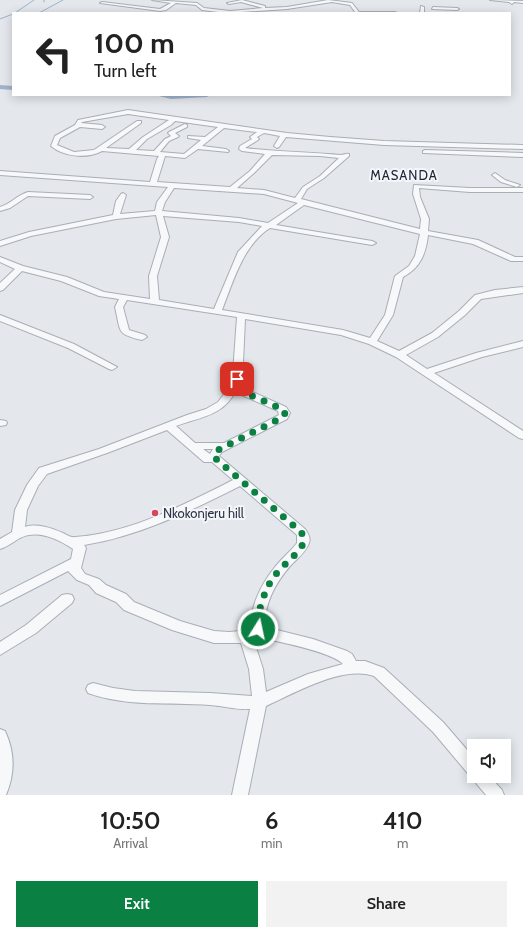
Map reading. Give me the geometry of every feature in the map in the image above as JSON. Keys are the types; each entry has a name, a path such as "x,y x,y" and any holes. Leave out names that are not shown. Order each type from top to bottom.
{"street":[{"path":"154,0 199,3 215,7"},
{"path":"303,0 313,4"},
{"path":"199,3 203,9 229,12 267,11 332,0 351,4 356,12"},
{"path":"492,0 523,2"},
{"path":"229,3 237,1 256,4 267,11"},
{"path":"102,3 160,10 165,9 175,2"},
{"path":"256,4 263,2"},
{"path":"288,2 301,6"},
{"path":"453,4 461,12"},
{"path":"422,7 422,12"},
{"path":"286,8 291,12"},
{"path":"433,8 458,9"},
{"path":"79,125 76,124 80,121 124,112 285,134 384,143 523,147"},
{"path":"132,152 145,138 168,124 174,118"},
{"path":"102,127 79,125 57,137 54,146 73,154 90,153 102,149 114,138 139,122"},
{"path":"155,154 167,140 176,136 171,133 185,126"},
{"path":"102,149 185,156 223,126"},
{"path":"217,311 242,252 250,242 270,225 288,214 299,202 305,188 347,155 270,153 241,148 256,139 253,137 264,131"},
{"path":"277,146 285,134"},
{"path":"190,137 205,139"},
{"path":"195,147 226,151"},
{"path":"425,152 523,155"},
{"path":"232,189 252,172 270,153"},
{"path":"153,184 160,159 163,155"},
{"path":"0,173 264,192 299,202 425,232 475,242 523,264"},
{"path":"495,175 503,182 523,186"},
{"path":"155,303 153,276 165,237 158,213 161,202 172,186"},
{"path":"372,342 389,315 399,276 405,274 422,255 425,217 416,194 416,186 470,190 523,190"},
{"path":"0,209 8,207 22,195 28,194 90,197"},
{"path":"116,217 123,195"},
{"path":"0,244 46,230 116,217 158,213 239,220 372,243"},
{"path":"0,259 20,268 64,279 102,294 217,311 343,333 372,342 399,355 523,436"},
{"path":"514,260 523,259"},
{"path":"0,288 20,268"},
{"path":"399,355 435,335 478,298 487,294 523,290"},
{"path":"124,298 119,307 125,331 128,334 142,337"},
{"path":"18,533 21,510 33,485 43,470 103,451 190,417 206,414 223,403 228,398 237,375 241,315"},
{"path":"0,318 70,346 112,367"},
{"path":"426,373 479,355 523,344"},
{"path":"215,458 215,454 226,446 283,417 285,413 282,409 241,391 237,375"},
{"path":"169,426 208,459 215,458 301,532 304,540 303,543 274,576 267,589 257,622 258,629 262,632 313,645 342,655 347,658 352,667"},
{"path":"192,446 226,446"},
{"path":"73,542 108,536 165,517 241,481"},
{"path":"0,545 18,533 32,529 42,530 73,542 80,548 74,569"},
{"path":"0,600 70,564 81,577 94,582 101,589 120,598 129,606 177,626 214,637 246,638 262,632"},
{"path":"0,649 31,629 67,599"},
{"path":"240,795 260,691 256,666 246,638"},
{"path":"93,689 111,694 135,697 210,699 245,703 259,702 313,678 352,667 365,667 379,672 438,727 467,762"},
{"path":"0,736 6,761 0,790"},
{"path":"485,783 496,795"}],"waterway":[{"path":"16,12 34,0"},
{"path":"41,12 63,0"},
{"path":"0,19 12,14"},
{"path":"0,87 12,88"},
{"path":"164,96 189,96"}],"place":[{"name":"Nkokonjeru hill","path":"155,513"}],"district":[{"name":"MASANDA","path":"404,175"}],"route":[{"path":"237,379 241,391 282,409 285,413 283,417 218,450 214,456 216,460 301,532 304,540 274,576 267,589 257,622 258,629"}]}
